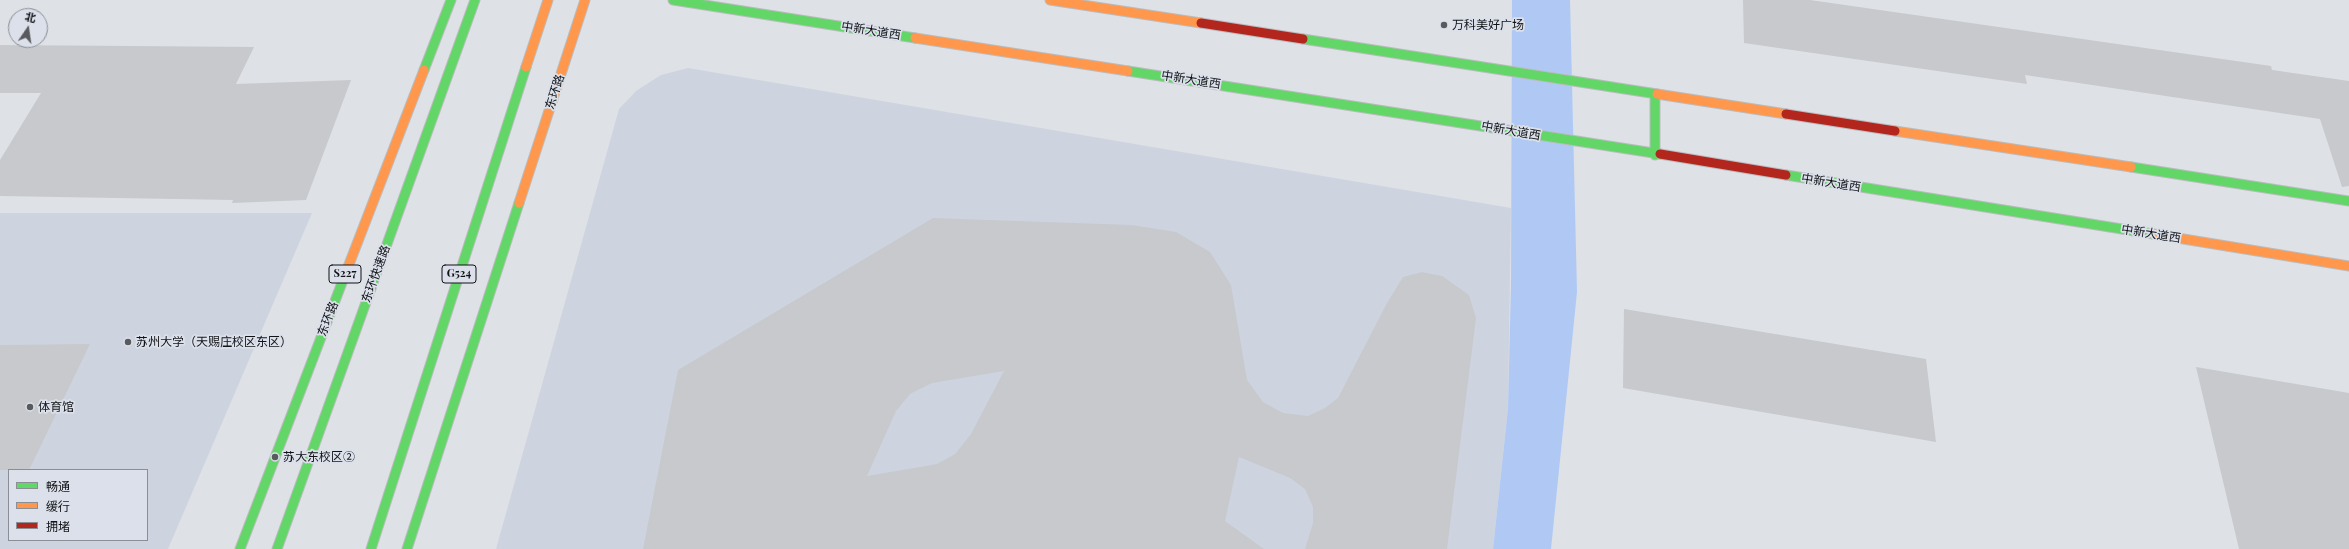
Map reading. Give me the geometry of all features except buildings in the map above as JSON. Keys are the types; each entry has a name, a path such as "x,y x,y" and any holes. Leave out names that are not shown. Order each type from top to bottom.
{"main road":[{"name":"东环路","path":"240,549 450,0"},
{"name":"东环快速路","path":"276,549 475,0"},
{"name":"G524","path":"371,549 548,0"},
{"name":"东环路","path":"407,549 585,0"},
{"name":"中新大道西","path":"673,0 1492,127 1655,155 2349,266"},
{"path":"1050,0 2349,201"},
{"path":"1655,94 1655,155"}],"shaded area":[{"path":"688,68 1511,208 1508,408 1493,549 496,549 619,109 636,91 661,75"},
{"name":"苏州大学（天赐庄校区东区）","path":"0,213 312,213 168,549 0,549"}],"water":[{"path":"1512,0 1570,0 1577,292 1551,549 1493,549 1508,408 1511,284"}],"traffic: fast":[{"path":"424,70 451,0"},
{"path":"277,549 475,0"},
{"path":"673,0 915,38"},
{"path":"1303,39 1657,94"},
{"path":"371,549 526,67"},
{"path":"1128,71 1660,154"},
{"path":"1655,94 1655,155"},
{"path":"2131,167 2349,201"},
{"path":"1786,175 2153,234"},
{"path":"407,549 519,203"},
{"path":"240,549 348,267"}],"traffic: slow":[{"path":"526,67 548,0"},
{"path":"519,203 585,0"},
{"path":"1050,0 1201,23"},
{"path":"915,38 1128,71"},
{"path":"348,267 424,70"},
{"path":"1657,94 1786,114"},
{"path":"1895,131 2131,167"},
{"path":"2153,234 2349,266"}],"traffic: jam":[{"path":"1201,23 1303,39"},
{"path":"1786,114 1895,131"},
{"path":"1660,154 1786,175"}],"place":[{"name":"万科美好广场","path":"1444,25"},
{"name":"苏州大学（天赐庄校区东区）","path":"128,342"},
{"name":"体育馆","path":"30,407"},
{"name":"苏大东校区②","path":"275,457"}]}
